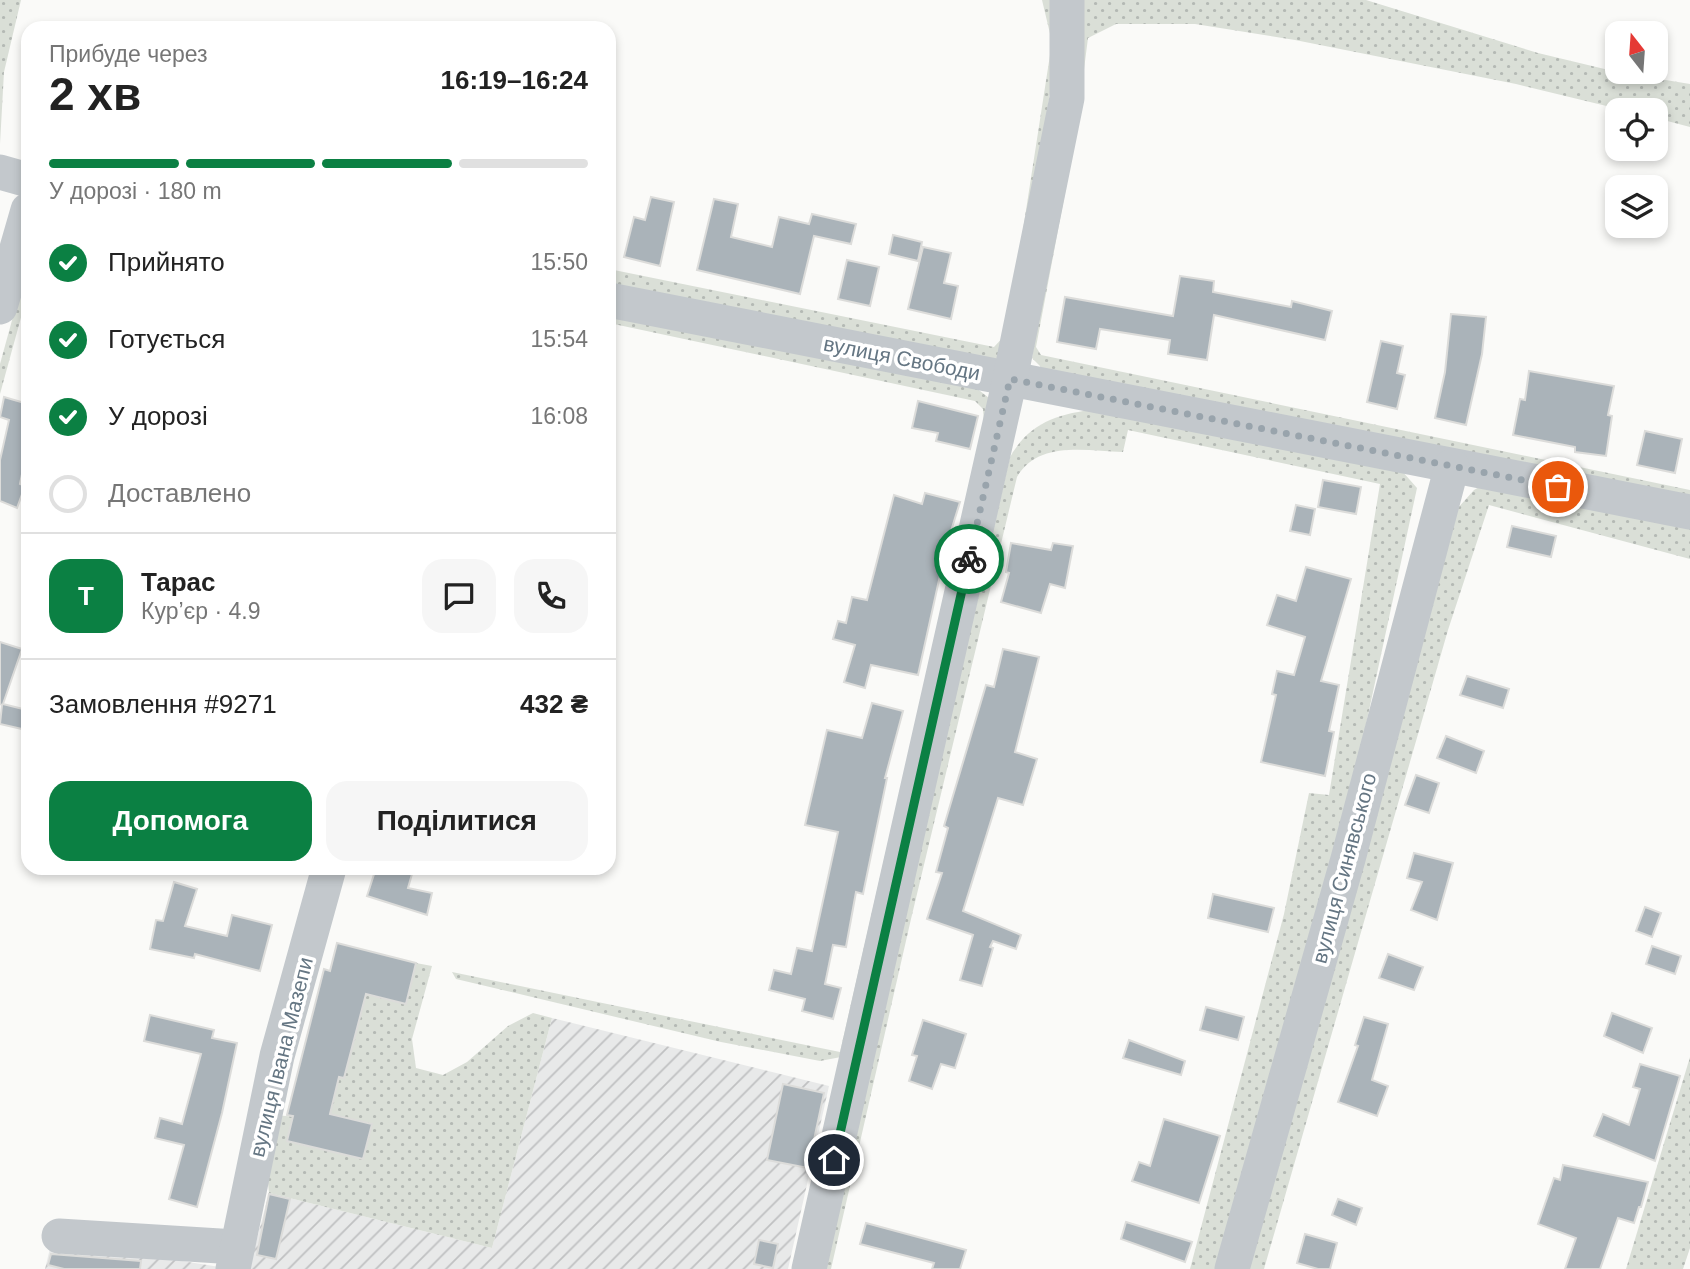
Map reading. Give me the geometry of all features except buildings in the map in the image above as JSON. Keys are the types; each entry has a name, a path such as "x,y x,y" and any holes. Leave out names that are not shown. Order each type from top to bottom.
{"street":[{"path":"809,1269 1010,379 1068,98 1067,0"},
{"path":"0,172 21,178"},
{"path":"0,307 21,234"},
{"name":"вулиця Свободи","path":"616,301 1690,512"},
{"name":"вулиця Синявського","path":"1232,1269 1348,859 1452,466"},
{"name":"вулиця Івана Мазепи","path":"60,1236 234,1258 277,1056 327,875"}],"shaded area":[{"path":"0,0 21,0 4,72 0,144"},
{"path":"1042,0 1059,0 1061,25 1009,348 991,363 616,286 616,270 994,347 1007,333 1052,42"},
{"path":"1084,0 1366,0 1538,53 1605,69 1605,84 1668,84 1668,80 1690,84 1690,127 1668,121 1668,98 1605,98 1605,106 1516,84 1295,40 1195,24 1116,24 1088,38 1075,140 1036,347 1041,355 1690,490 1690,502 1042,368 1032,358"},
{"path":"21,288 21,318 0,394 0,364"},
{"path":"616,310 975,387 989,398 993,411 846,1053 841,1057 820,1061 721,1042 456,979 452,972 840,1052 984,423 983,409 975,401 616,324"},
{"path":"1097,409 1402,471 1417,488 1346,817 1217,1269 1190,1269 1284,914 1309,793 1329,795 1380,484 1128,430 1123,452 1064,450 1050,453 1037,457 1026,465 1017,477 911,919 831,1269 822,1269 1010,457 1027,435 1046,422"},
{"path":"1481,486 1690,526 1690,559 1489,505 1448,630 1264,1269 1239,1269 1457,509"},
{"path":"416,963 432,966 412,1039 416,1068 443,1075 467,1062 508,1026 533,1013 552,1018 492,1248 269,1193 265,1154 275,1115 372,1124 330,1114 339,1077 344,1078 358,1026 360,992 406,1003"},
{"path":"552,1018 829,1086 788,1269 249,1269 269,1193 492,1248"},
{"path":"1690,1057 1690,1248 1683,1269 1626,1269"},
{"path":"52,1240 232,1269 45,1269"}],"way so far":[{"path":"969,559 1010,379 1558,487"}],"route":[{"path":"834,1160 969,559"}]}
